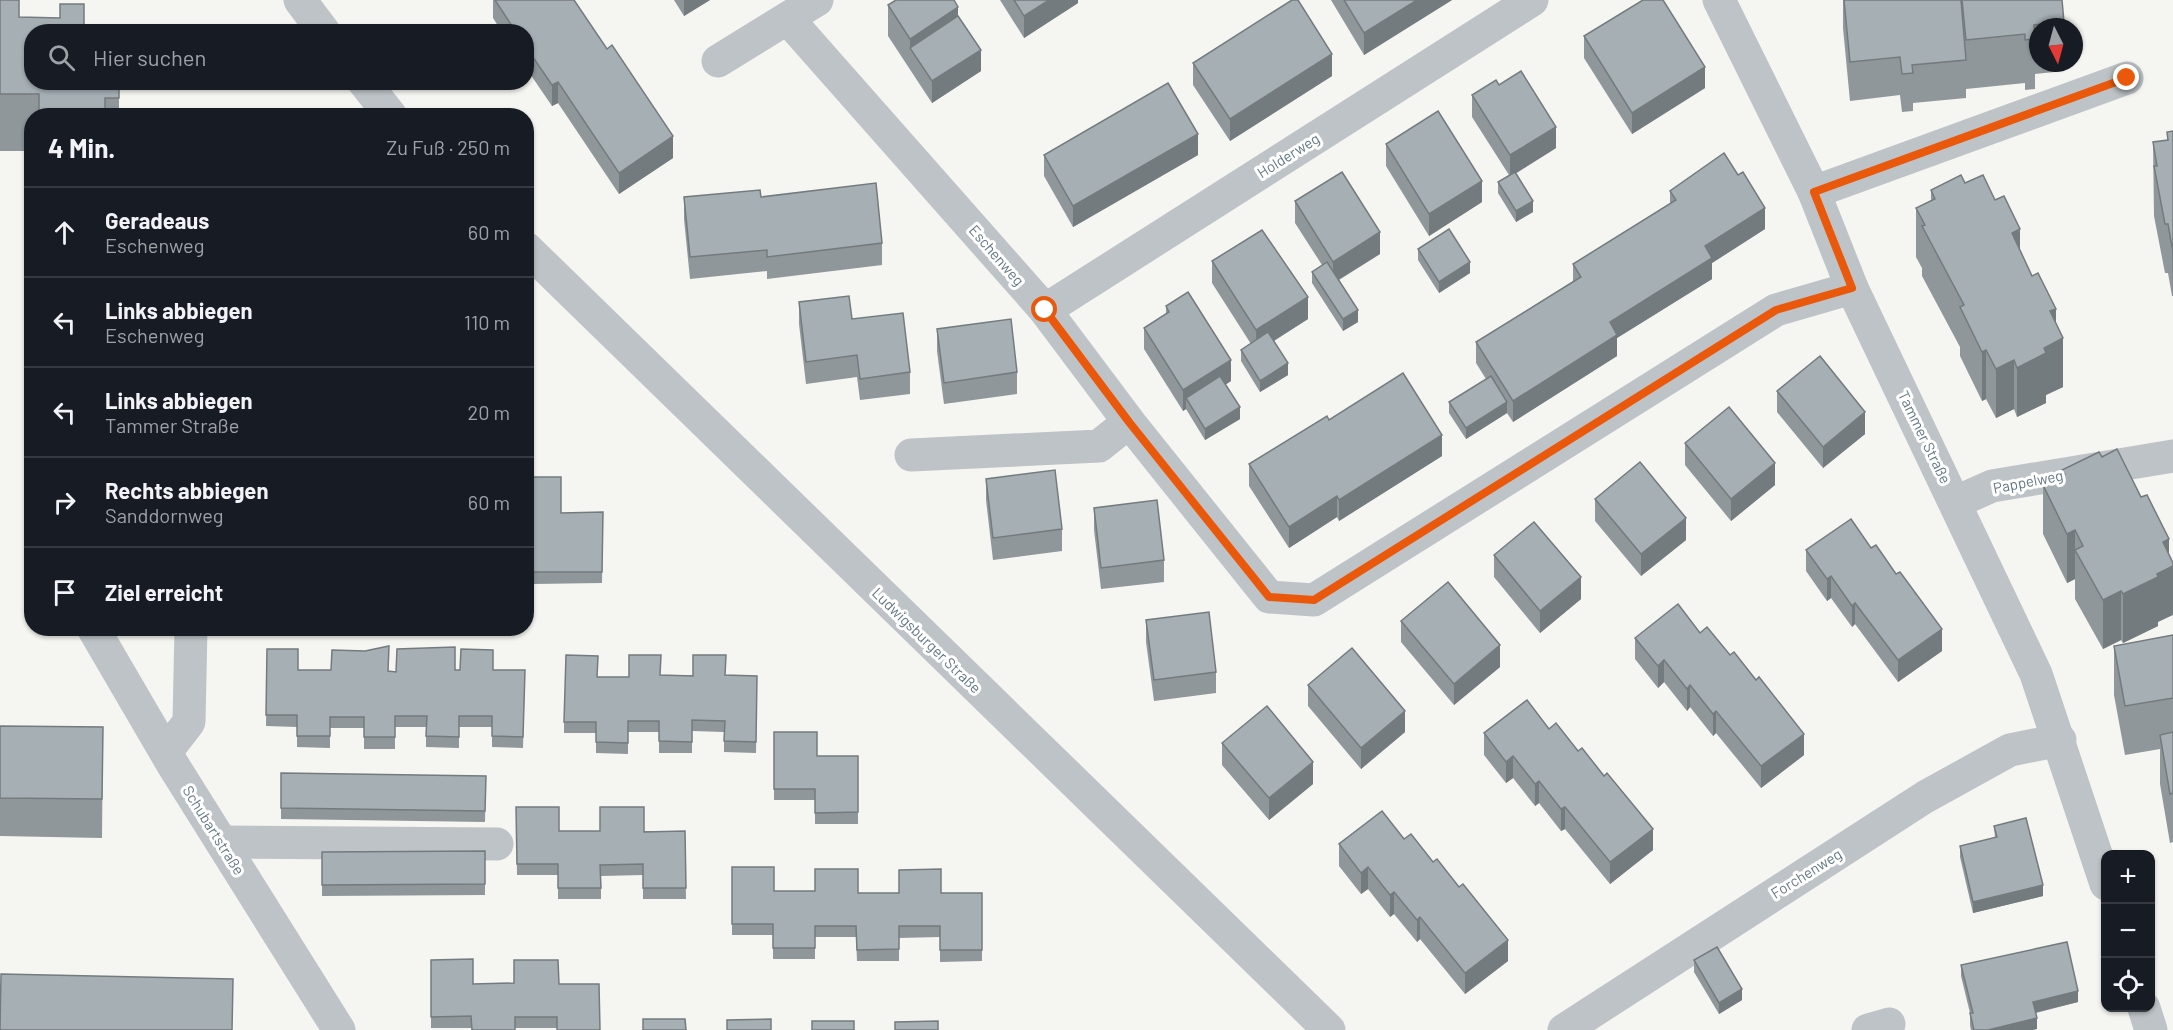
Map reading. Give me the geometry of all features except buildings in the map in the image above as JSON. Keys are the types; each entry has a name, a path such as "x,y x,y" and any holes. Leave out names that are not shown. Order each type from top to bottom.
{"street":[{"path":"300,0 318,24"},
{"path":"718,61 817,0"},
{"name":"Holderweg","path":"1045,310 1532,0"},
{"name":"Tammer Straße","path":"1719,0 1814,192 1852,288 2036,674 2060,740 2101,868"},
{"name":"Eschenweg","path":"788,19 1045,310 1129,422 1269,597 1314,600 1776,310 1852,288"},
{"path":"1814,192 2127,78"},
{"path":"370,90 385,108"},
{"name":"Ludwigsburger Straße","path":"534,256 1329,1030"},
{"path":"911,455 1099,446 1129,422"},
{"name":"Pappelweg","path":"1956,502 1992,486 2173,456"},
{"name":"Schubartstraße","path":"98,636 166,752 339,1030"},
{"path":"166,752 189,722 191,636"},
{"name":"Forchenweg","path":"1564,1030 1925,797 2010,750 2060,740"},
{"path":"222,842 497,844"},
{"path":"2145,1012 2151,1030"}],"route":[{"path":"1045,310 1129,422 1269,597 1314,600 1776,310 1852,288 1814,192 2127,78"}]}
